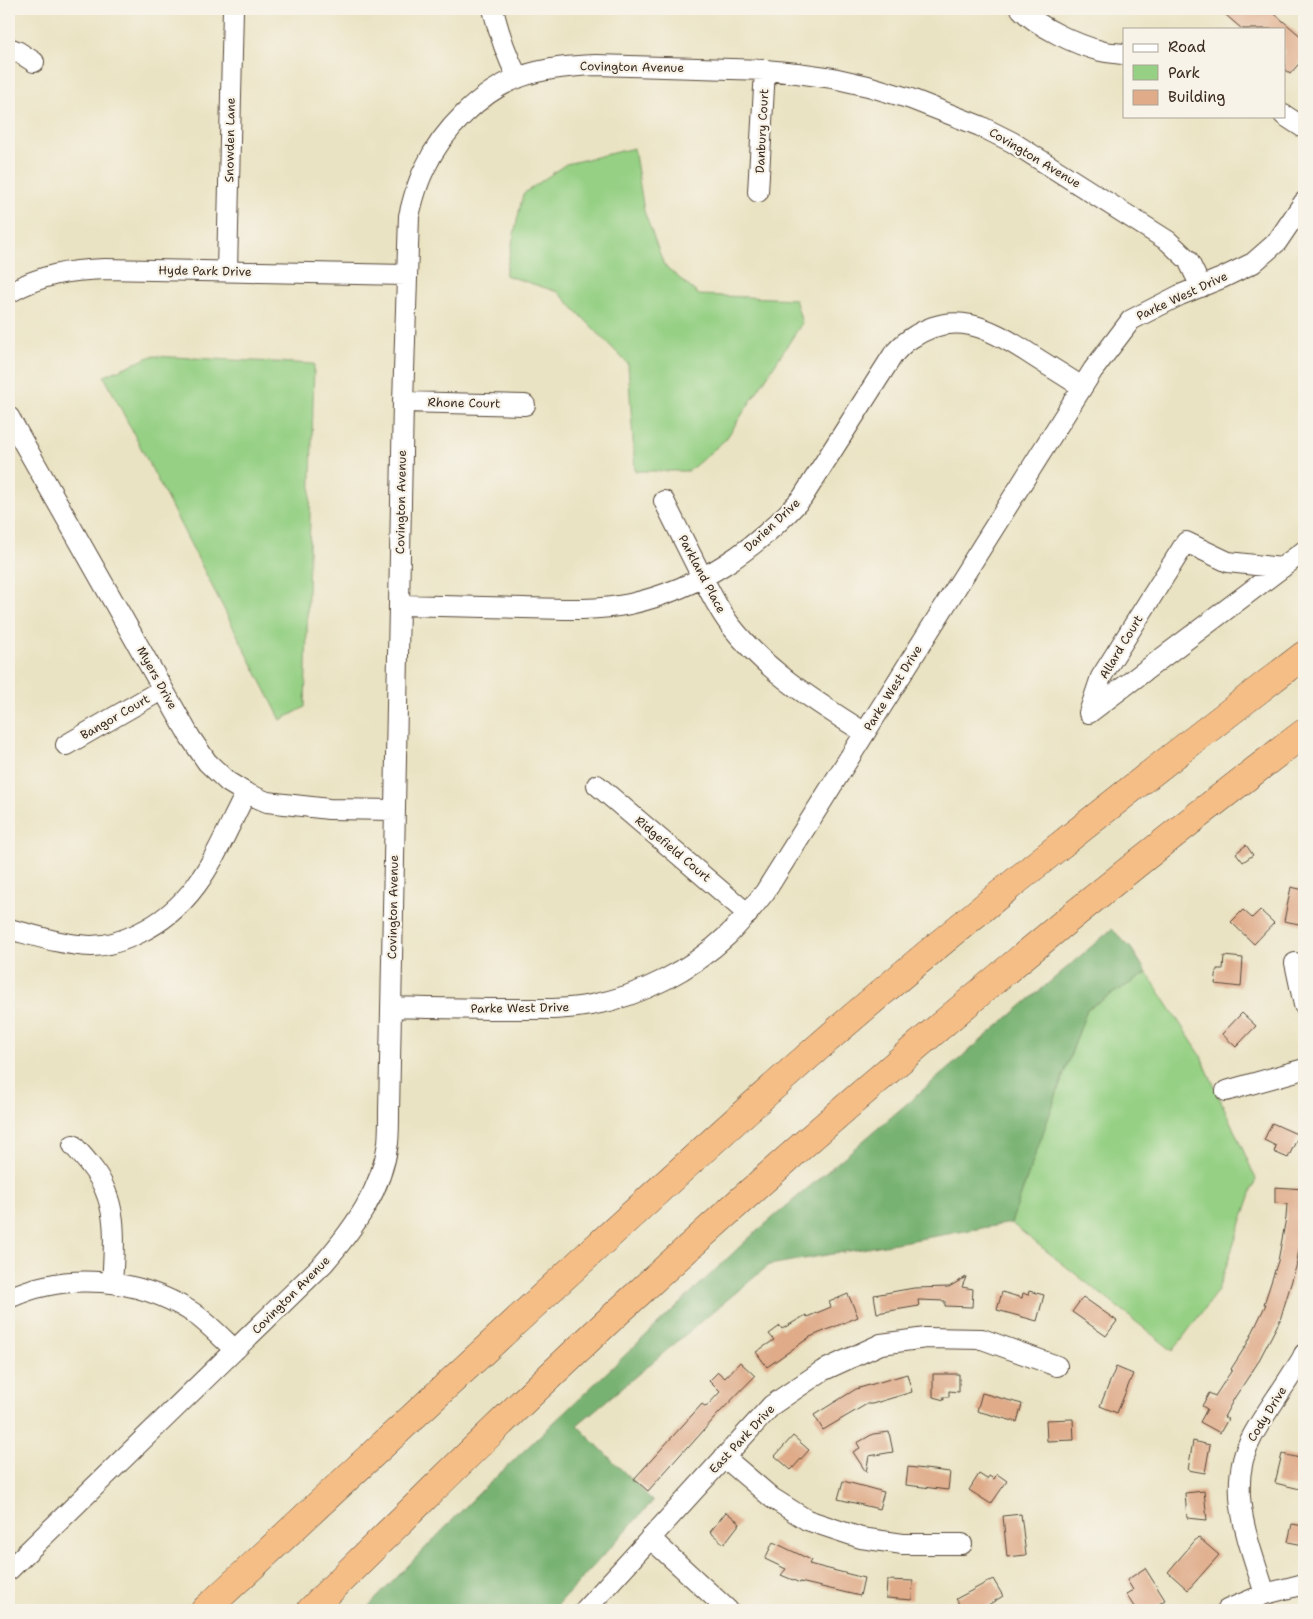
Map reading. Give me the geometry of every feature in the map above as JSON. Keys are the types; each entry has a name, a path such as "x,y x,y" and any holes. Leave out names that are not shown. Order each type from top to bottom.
{"highway":[{"path":"205,1610 800,1063 929,953 1084,826 1304,655"},
{"path":"311,1610 484,1438 587,1340 841,1110 1115,881 1304,733"},
{"path":"223,1610 443,1390"},
{"path":"332,1610 484,1438"}],"street":[{"name":"Snowden Lane","path":"228,271 233,9"},
{"path":"493,9 499,35 518,78"},
{"path":"1021,9 1056,34 1100,51 1123,54"},
{"path":"9,48 34,62"},
{"name":"Covington Avenue","path":"9,1570 324,1263 345,1240 362,1214 374,1190 383,1165 388,1144 403,402 409,216 415,191 425,167 454,125 470,108 503,85 535,72 570,66 596,65 765,70 833,78 911,99 980,126 1012,142 1168,241 1188,260 1202,286"},
{"name":"Danbury Court","path":"758,192 765,70"},
{"path":"1286,116 1304,128"},
{"name":"Parke West Drive","path":"391,1007 558,1010 592,1005 621,998 649,988 703,956 727,936 748,914 765,892 1082,387 1131,320 1180,295 1253,263 1277,242 1304,202"},
{"name":"Hyde Park Drive","path":"9,293 23,285 52,275 78,270 406,275"},
{"name":"Darien Drive","path":"399,605 555,609 596,608 629,604 657,596 703,578 744,552 784,518 802,498 893,355 909,339 928,329 944,324 961,323 982,327 1002,336 1082,387"},
{"name":"Rhone Court","path":"403,402 525,405"},
{"name":"Myers Drive","path":"9,417 163,690 207,762 228,782 246,794 267,802 329,809 395,810"},
{"name":"Parkland Place","path":"664,501 714,600 730,625 769,666 801,692 865,733"},
{"name":"Allard Court","path":"1282,568 1228,562 1186,542 1101,677 1089,713 1282,568 1304,551"},
{"name":"Bangor Court","path":"66,745 163,690"},
{"name":"Ridgefield Court","path":"597,785 748,914"},
{"path":"9,929 72,944 94,946 126,940 154,926 188,898 203,877 246,794"},
{"path":"1295,963 1304,1005"},
{"path":"1226,1091 1304,1069"},
{"path":"72,1145 92,1166 104,1186 111,1208 115,1230 112,1283"},
{"path":"9,1298 37,1288 83,1281 112,1283 141,1289 160,1296 191,1312 212,1328 235,1350"},
{"name":"East Park Drive","path":"585,1610 772,1405 822,1371 881,1344 926,1338 982,1339 1058,1366"},
{"name":"Cody Drive","path":"1264,1594 1242,1514 1239,1498 1239,1478 1243,1457 1253,1435 1304,1354"},
{"path":"724,1457 772,1498 807,1520 861,1538 903,1544 962,1544"},
{"path":"650,1538 728,1610"},
{"path":"1227,1610 1264,1594 1304,1584"}],"green space":[{"path":"634,148 644,211 664,265 699,295 795,299 802,323 726,439 689,471 635,471 628,364 558,292 505,275 523,194 566,164"},
{"path":"152,356 314,364 305,707 281,720 104,376"},
{"path":"1112,929 1131,948 1147,973 1087,1009 1011,1223 769,1265 577,1425 653,1501 553,1610 365,1610 476,1496 749,1238"},
{"path":"1147,973 1200,1054 1256,1179 1218,1290 1173,1351 1011,1223 1087,1009"}],"building":[{"path":"1219,9 1269,9 1304,39 1304,58 1290,74 1286,71 1286,28 1241,28"},
{"path":"1246,845 1253,855 1243,862 1236,853"},
{"path":"1291,887 1304,890 1304,925 1284,921"},
{"path":"1243,910 1252,918 1260,910 1274,923 1254,944 1231,922"},
{"path":"1224,956 1243,958 1241,987 1215,984 1217,969 1223,969"},
{"path":"1242,1013 1256,1026 1236,1047 1222,1034"},
{"path":"1272,1123 1299,1135 1288,1158 1274,1152 1276,1146 1264,1140"},
{"path":"1275,1187 1304,1189 1303,1227 1296,1267 1280,1320 1257,1364 1224,1417 1228,1419 1220,1433 1200,1422 1207,1409 1202,1406 1209,1393 1215,1396 1232,1370 1266,1304 1264,1304 1278,1261 1286,1218 1287,1204 1275,1203"},
{"path":"966,1277 962,1287 973,1289 972,1307 945,1306 945,1301 918,1300 919,1306 877,1313 874,1295 914,1288 949,1287"},
{"path":"1029,1291 1044,1295 1037,1321 997,1310 1002,1292 1022,1298 1023,1293 1028,1295"},
{"path":"848,1294 858,1317 810,1337 767,1367 756,1352 774,1340 769,1334 780,1326 782,1329 806,1315 807,1317 831,1307 829,1302"},
{"path":"1083,1297 1117,1321 1106,1336 1072,1312"},
{"path":"740,1362 755,1376 648,1491 634,1479 702,1404 706,1407 720,1392 709,1381 718,1372 725,1378"},
{"path":"1116,1367 1133,1374 1117,1413 1100,1406"},
{"path":"907,1374 912,1392 867,1404 823,1430 814,1415 856,1389"},
{"path":"933,1374 959,1374 959,1392 949,1391 949,1397 943,1397 944,1400 933,1397"},
{"path":"982,1393 1022,1404 1017,1422 977,1411"},
{"path":"1073,1419 1074,1440 1047,1441 1046,1420"},
{"path":"889,1432 893,1452 869,1456 866,1472 853,1452 860,1448 857,1443 873,1434"},
{"path":"793,1436 809,1450 791,1470 775,1456"},
{"path":"1193,1441 1210,1445 1205,1473 1188,1470"},
{"path":"1282,1454 1304,1459 1304,1472 1300,1489 1275,1483"},
{"path":"908,1467 950,1472 948,1490 906,1485"},
{"path":"979,1474 987,1479 989,1476 994,1479 997,1474 1007,1481 991,1504 969,1490"},
{"path":"843,1481 884,1492 879,1509 838,1499"},
{"path":"1204,1491 1207,1520 1187,1518 1185,1493"},
{"path":"726,1512 740,1523 724,1544 710,1532"},
{"path":"1021,1514 1026,1555 1007,1557 1003,1516"},
{"path":"1292,1524 1304,1526 1304,1545 1288,1542"},
{"path":"1198,1537 1219,1555 1188,1590 1168,1572"},
{"path":"773,1542 811,1560 809,1564 864,1578 860,1596 800,1583 781,1575 786,1569 765,1559"},
{"path":"1145,1568 1165,1600 1150,1610 1136,1610 1126,1594 1133,1590 1127,1580"},
{"path":"993,1579 1003,1596 985,1607 976,1610 963,1610 956,1599"},
{"path":"887,1580 913,1581 912,1600 886,1598"}]}
